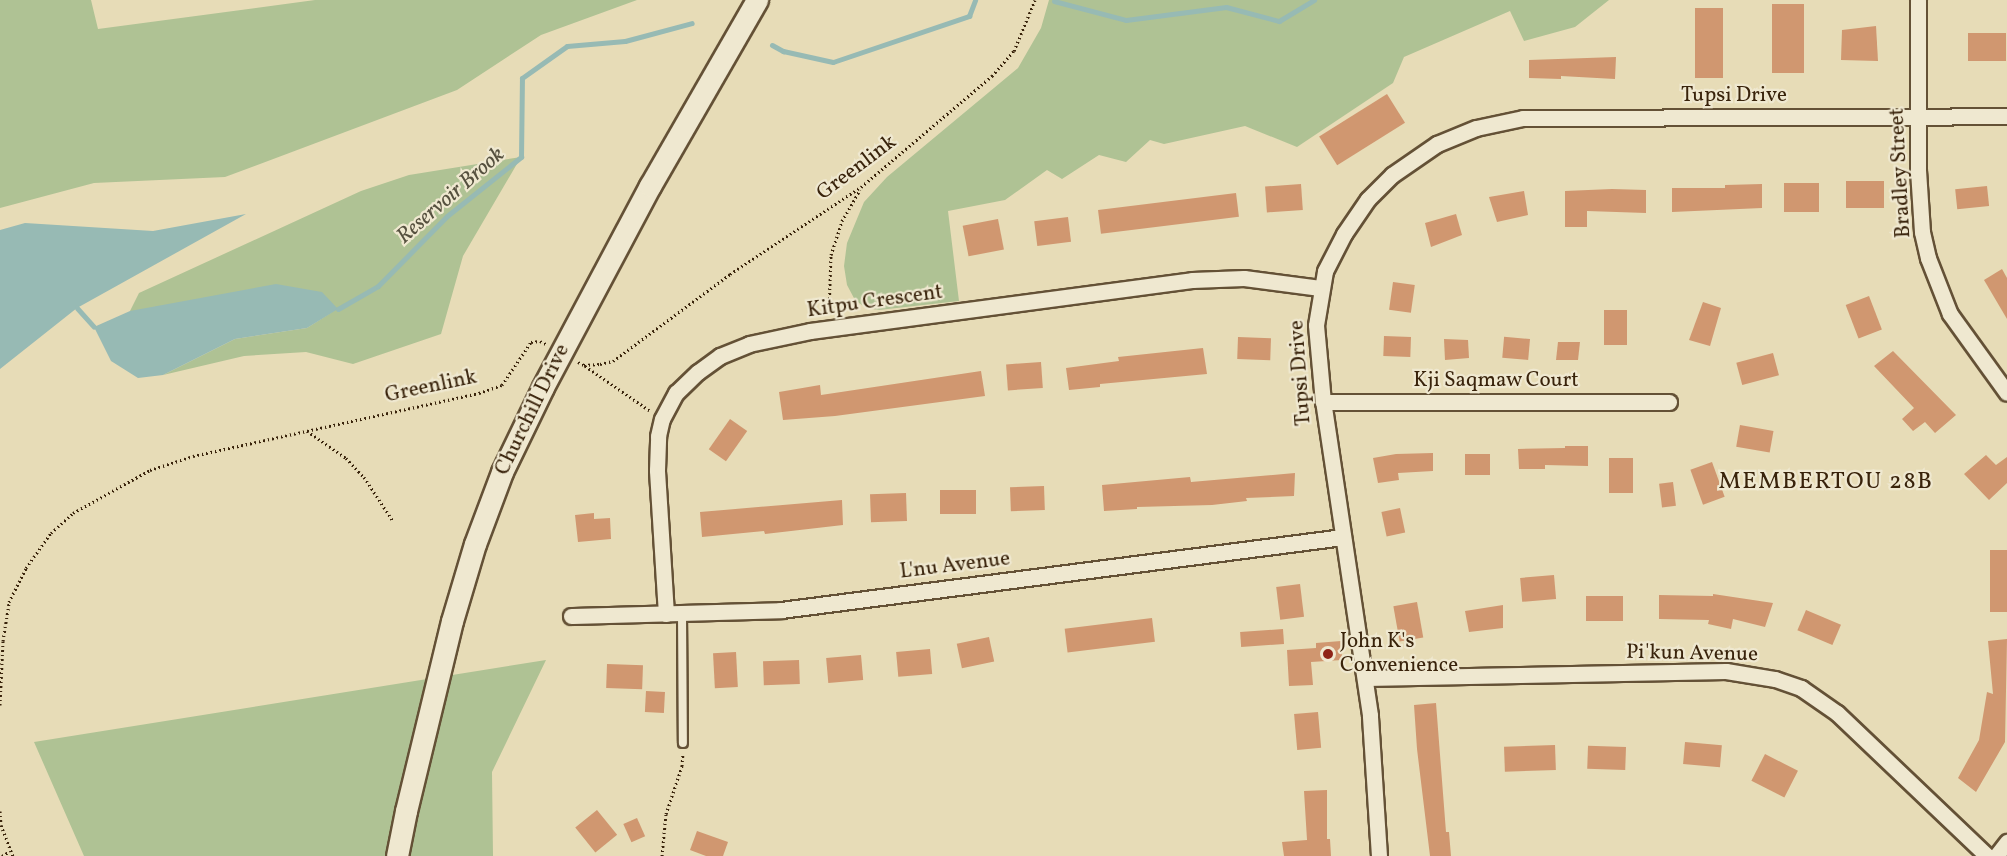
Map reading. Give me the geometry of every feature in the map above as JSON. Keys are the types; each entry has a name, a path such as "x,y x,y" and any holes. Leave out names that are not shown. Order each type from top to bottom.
{"main road":[{"name":"Churchill Drive","path":"398,856 406,811 449,633 475,544 507,461 561,353 650,186 757,0"}],"street":[{"name":"Bradley Street","path":"1918,0 1919,203 1928,258 1950,314 2007,393"},
{"name":"Tupsi Drive","path":"1379,856 1375,772 1366,678 1316,347 1320,288 1325,271 1354,218 1381,185 1421,153 1455,135 1524,118 2007,116"},
{"name":"Kitpu Crescent","path":"666,614 657,470 662,419 681,388 720,356 749,344 829,329 1192,280 1244,278 1320,288"},
{"name":"Kji Saqmaw Court","path":"1323,402 1669,402"},
{"name":"L'nu Avenue","path":"571,616 781,610 1343,537"},
{"name":"Pi'kun Avenue","path":"1366,678 1726,671 1775,679 1801,688 1825,703 1987,856"},
{"path":"1996,856 2007,842"}],"lane":[{"path":"682,614 683,744"}],"path":[{"name":"Greenlink","path":"0,705 3,641 9,602 26,568 51,533 73,513 150,470 193,456 502,386 531,342 540,341 584,365 613,361 730,274 861,188 992,76 1014,51 1035,0"},
{"path":"829,329 831,255 842,220 861,188"},
{"path":"584,365 662,419"},
{"path":"305,430 346,458 364,477 393,521"},
{"path":"662,856 666,814 682,766 683,744"},
{"path":"0,811 10,851 14,856"},
{"path":"2,856 10,851"}],"green space":[{"path":"0,0 91,0 98,29 315,0 637,0 541,35 457,90 225,177 94,183 0,208"},
{"path":"1049,0 1609,0 1575,27 1524,41 1510,11 1404,57 1393,83 1297,147 1245,126 1164,144 1150,140 1126,162 1099,155 1062,179 1047,170 1005,200 948,211 959,301 879,310 866,308 855,300 847,285 844,266 847,243 864,202 887,177 1018,68 1041,28"},
{"path":"521,157 463,256 441,334 353,364 306,352 244,356 163,375 235,339 307,328 337,309 130,311 139,293 361,191 409,175"},
{"path":"546,660 492,772 493,856 84,856 34,742"}],"water":[{"path":"246,214 77,308 0,369 0,230 25,223 153,231"},
{"path":"276,284 322,292 338,309 307,328 235,339 163,375 138,378 111,361 94,327 130,311"}],"building":[{"path":"1772,4 1804,4 1804,73 1772,73"},
{"path":"1695,8 1723,8 1723,78 1695,78"},
{"path":"1876,26 1878,61 1841,60 1842,30"},
{"path":"1968,33 2006,33 2006,61 1968,61"},
{"path":"1616,57 1615,79 1561,76 1561,79 1529,78 1529,60"},
{"path":"1387,94 1405,123 1337,165 1319,136"},
{"path":"1846,181 1884,181 1884,208 1846,208"},
{"path":"1784,183 1819,183 1819,212 1784,212"},
{"path":"1301,184 1303,210 1267,212 1265,187"},
{"path":"1762,184 1762,208 1672,212 1672,188 1725,188 1725,185"},
{"path":"1987,186 1989,206 1957,209 1955,189"},
{"path":"1646,190 1646,213 1587,211 1587,227 1565,227 1565,191"},
{"path":"1524,191 1528,215 1497,222 1489,197"},
{"path":"1236,193 1239,217 1101,234 1098,210"},
{"path":"1456,214 1462,235 1431,247 1425,223"},
{"path":"1068,217 1071,242 1037,246 1034,221"},
{"path":"998,219 1004,249 969,256 963,226"},
{"path":"2002,269 2007,278 2007,319 1984,280"},
{"path":"1393,282 1415,285 1411,313 1389,310"},
{"path":"1869,296 1882,330 1859,339 1846,305"},
{"path":"1703,302 1721,308 1710,346 1689,340"},
{"path":"1604,310 1627,310 1627,345 1604,345"},
{"path":"1384,336 1411,337 1410,357 1383,356"},
{"path":"1238,337 1271,338 1270,360 1237,359"},
{"path":"1504,337 1530,339 1528,360 1502,358"},
{"path":"1444,339 1468,340 1469,358 1445,360"},
{"path":"1558,342 1580,342 1578,360 1556,360"},
{"path":"1203,348 1207,374 1100,384 1100,387 1069,390 1066,368 1119,361 1118,357"},
{"path":"1893,351 1956,415 1935,433 1925,422 1913,431 1902,419 1914,408 1874,366"},
{"path":"1773,353 1779,375 1742,385 1736,363"},
{"path":"1041,362 1043,388 1008,390 1006,364"},
{"path":"981,371 985,396 835,416 783,420 779,392 820,385 821,395"},
{"path":"730,419 747,431 726,461 709,449"},
{"path":"1740,425 1773,431 1770,453 1736,447"},
{"path":"1565,446 1588,446 1588,466 1545,465 1545,469 1519,469 1518,449 1565,448"},
{"path":"1433,453 1433,471 1398,473 1399,480 1378,483 1373,458 1396,454"},
{"path":"1465,454 1490,454 1490,475 1465,475"},
{"path":"1986,455 1996,465 2007,457 2007,483 1989,500 1964,474"},
{"path":"1609,458 1633,458 1633,493 1609,493"},
{"path":"1712,462 1725,497 1703,505 1690,470"},
{"path":"1295,473 1294,496 1246,498 1247,501 1212,505 1137,507 1137,509 1104,511 1102,485 1190,477 1191,482"},
{"path":"1673,482 1676,506 1662,508 1659,484"},
{"path":"1044,486 1045,510 1011,511 1010,487"},
{"path":"940,490 976,490 976,514 940,514"},
{"path":"906,493 907,521 871,522 870,494"},
{"path":"842,500 843,525 765,534 764,531 702,537 700,512"},
{"path":"1400,508 1405,532 1387,536 1381,512"},
{"path":"594,513 594,519 610,518 611,539 578,542 575,515"},
{"path":"1990,550 2007,550 2007,612 1990,612"},
{"path":"1554,575 1556,599 1522,602 1520,578"},
{"path":"1300,584 1304,617 1280,620 1276,587"},
{"path":"1713,594 1773,603 1765,627 1733,619 1731,629 1708,624 1709,620 1659,619 1659,595 1713,596"},
{"path":"1586,596 1623,596 1623,621 1586,621"},
{"path":"1417,602 1423,637 1400,642 1393,606"},
{"path":"1503,605 1503,628 1469,632 1465,611"},
{"path":"1806,610 1841,625 1832,645 1797,630"},
{"path":"1152,618 1155,642 1068,653 1065,629"},
{"path":"1283,629 1284,644 1241,647 1240,632"},
{"path":"989,637 994,661 962,668 957,644"},
{"path":"2007,639 2005,742 1976,792 1958,778 1979,740 1987,692 1993,694 1988,641"},
{"path":"1341,641 1342,660 1311,662 1313,685 1289,686 1287,650 1316,648 1316,643"},
{"path":"930,649 932,674 898,677 896,652"},
{"path":"736,652 738,687 715,688 713,653"},
{"path":"861,655 863,680 828,683 826,658"},
{"path":"799,660 800,684 764,685 763,661"},
{"path":"607,664 643,665 642,689 606,688"},
{"path":"646,691 665,692 664,713 645,712"},
{"path":"1436,703 1446,832 1449,832 1451,856 1430,856 1417,749 1414,705"},
{"path":"1318,712 1321,748 1297,750 1294,714"},
{"path":"1685,742 1722,745 1720,767 1683,764"},
{"path":"1555,745 1556,770 1505,772 1504,747"},
{"path":"1588,746 1626,747 1625,770 1587,769"},
{"path":"1765,754 1798,771 1784,798 1751,781"},
{"path":"1327,790 1327,839 1330,839 1331,856 1284,856 1282,842 1307,840 1304,791"},
{"path":"597,810 617,835 595,852 575,828"},
{"path":"637,818 645,836 631,842 623,824"},
{"path":"697,831 728,842 723,856 706,856 690,850"}],"waterway":[{"name":"Reservoir Brook","path":"772,45 783,51 833,62 969,16 975,0"},
{"path":"1054,1 1126,20 1226,7 1279,21 1314,0"},
{"name":"Reservoir Brook","path":"338,309 378,286 447,216 521,157 522,78 567,46 625,41 692,23"},
{"name":"Reservoir Brook","path":"77,308 94,327"}],"place":[{"name":"John K's Convenience","path":"1328,654"}],"district":[{"name":"MEMBERTOU 28B","path":"1826,483"}]}
